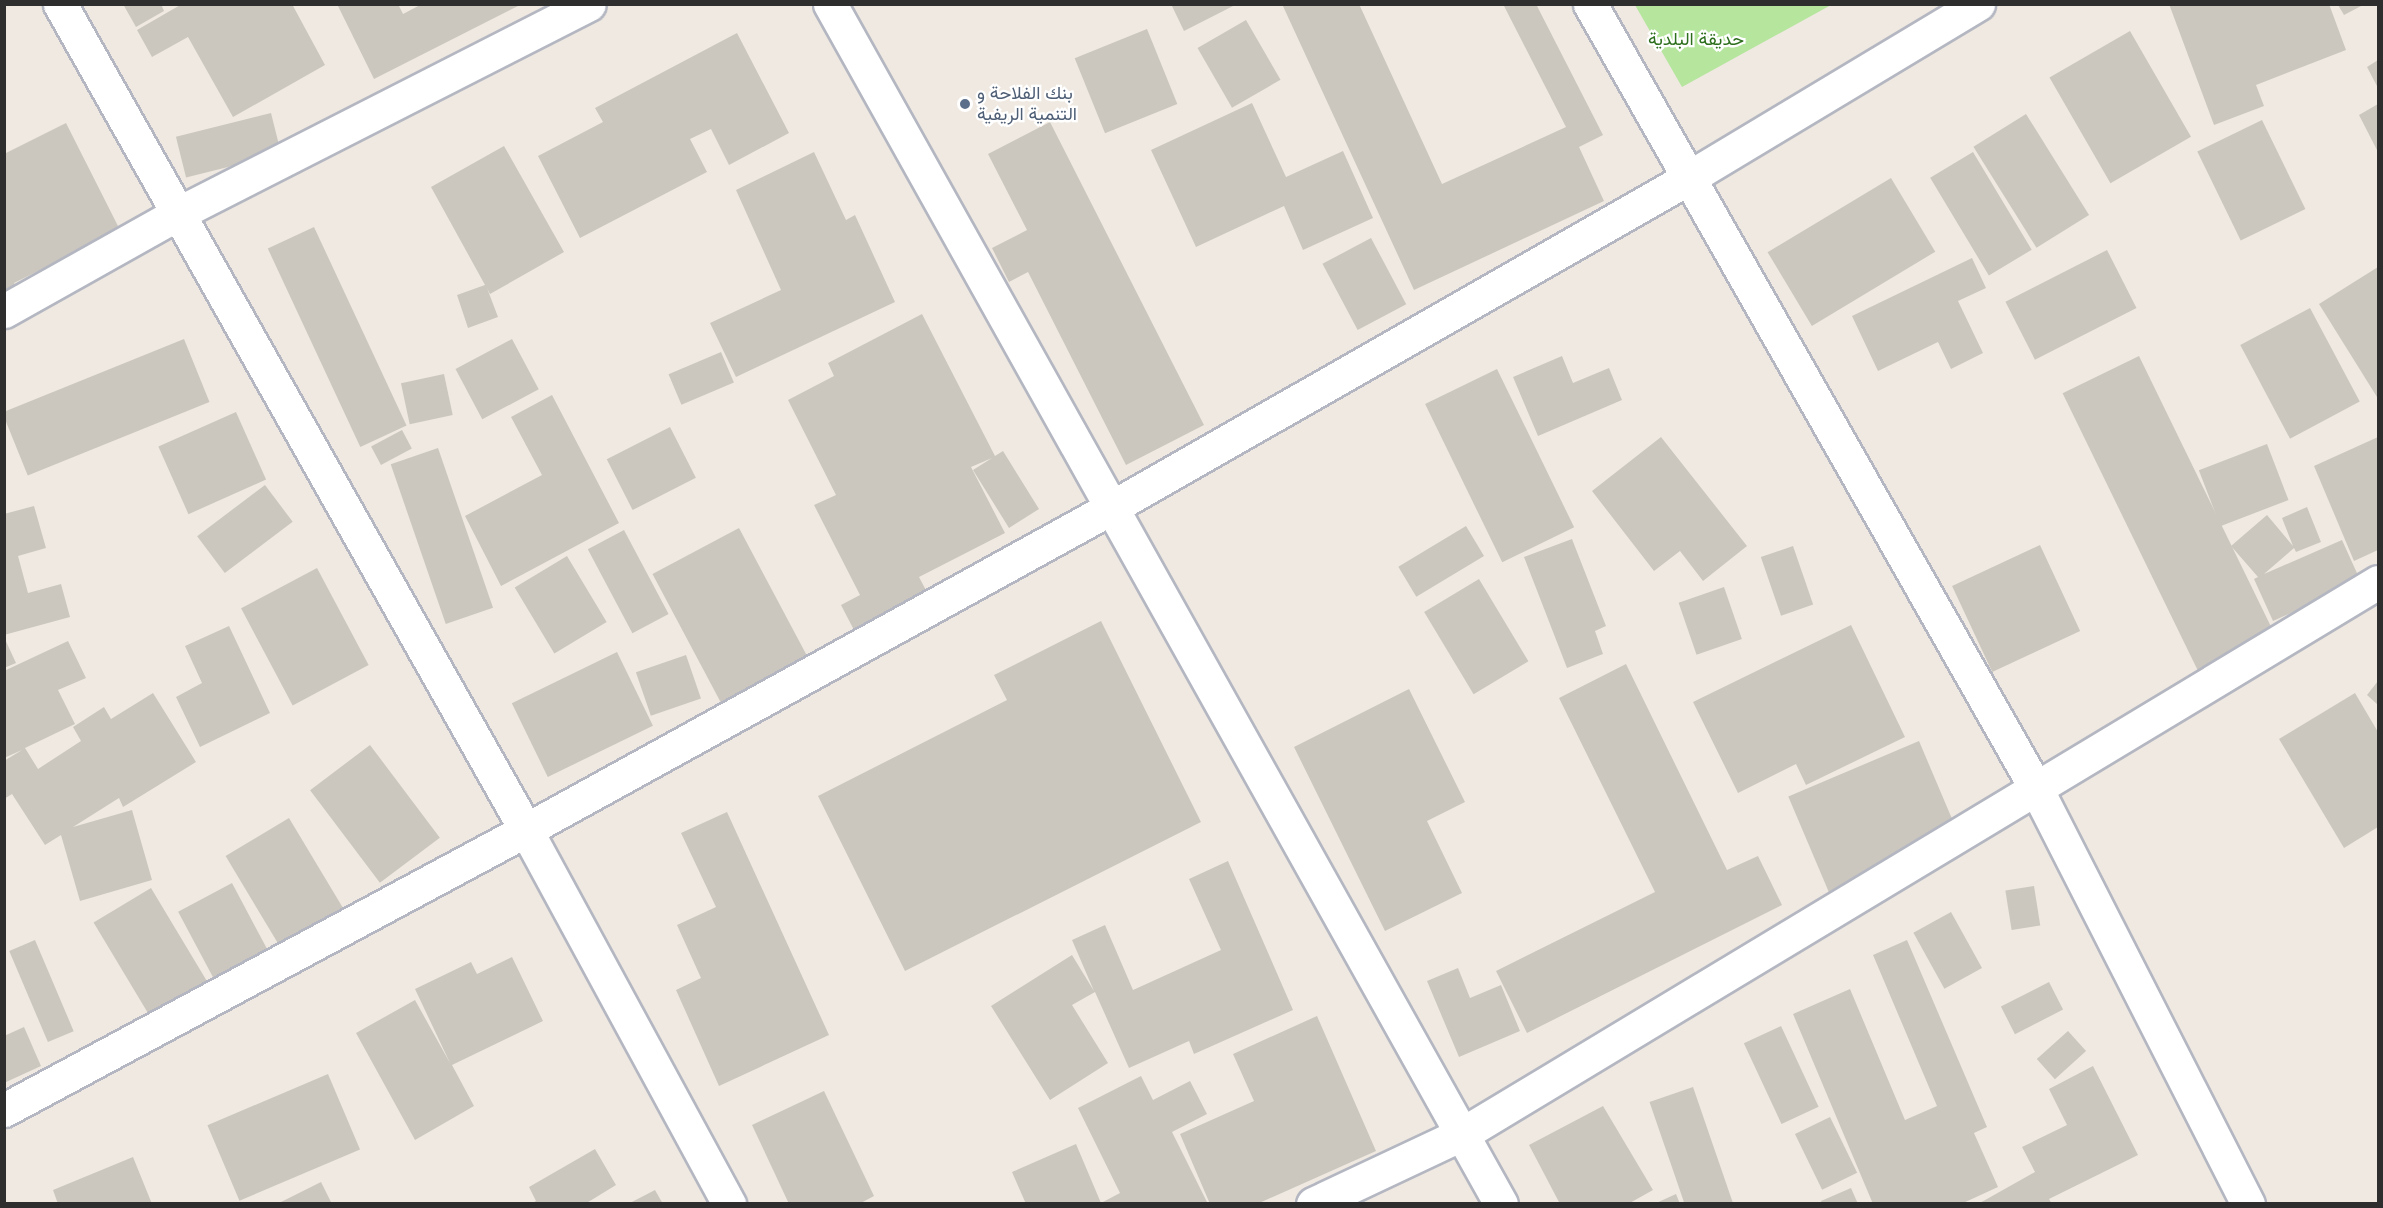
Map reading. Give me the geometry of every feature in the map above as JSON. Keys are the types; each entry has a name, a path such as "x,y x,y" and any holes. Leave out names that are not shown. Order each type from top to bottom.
{"street":[{"path":"60,4 526,830 729,1203"},
{"path":"4,311 177,214 589,4"},
{"path":"830,4 1109,509 1464,1133 1501,1203"},
{"path":"1590,4 2037,790 2247,1203"},
{"path":"4,1110 526,830 1109,509 1690,177 1978,4"},
{"path":"1313,1203 1464,1133 2379,582"}],"green space":[{"name":"حديقة البلدية","path":"1635,5 1831,5 1682,87"}],"building":[{"path":"123,4 161,4 164,11 136,27"},
{"path":"182,4 292,4 325,65 233,117 188,37 152,57 137,30"},
{"path":"337,4 398,4 403,14 422,4 522,4 374,79"},
{"path":"1171,4 1237,4 1184,31"},
{"path":"1282,4 1359,4 1442,184 1566,127 1503,4 1536,4 1603,135 1579,147 1604,201 1414,290"},
{"path":"2169,4 2329,4 2346,50 2256,85 2264,106 2214,125"},
{"path":"2338,5 2363,5 2344,15"},
{"path":"1246,20 1280,80 1232,108 1198,48"},
{"path":"1147,29 1177,104 1105,133 1075,58"},
{"path":"2130,31 2191,137 2110,183 2049,78"},
{"path":"737,33 789,133 729,165 711,129 690,139 707,172 580,238 538,156 603,122 595,108"},
{"path":"2378,60 2378,88 2367,67"},
{"path":"1252,103 1286,177 1343,151 1373,218 1303,250 1284,206 1196,247 1151,150"},
{"path":"2378,104 2378,152 2359,115"},
{"path":"271,113 281,154 186,177 176,137"},
{"path":"2026,114 2089,215 2036,248 1973,147"},
{"path":"2262,120 2305,209 2241,241 2197,152"},
{"path":"1050,122 1204,425 1126,465 1028,272 1009,282 992,248 1027,230 988,154"},
{"path":"66,123 120,230 14,283 28,309 4,321 4,154"},
{"path":"504,146 564,252 490,294 487,288 498,317 468,328 457,295 485,285 431,187"},
{"path":"814,152 846,220 855,215 895,302 736,377 710,323 781,290 736,190"},
{"path":"1973,152 2032,250 1989,275 1930,178"},
{"path":"1891,178 1935,252 1812,326 1768,252"},
{"path":"314,227 407,425 360,447 268,249"},
{"path":"1371,238 1406,304 1358,330 1322,264"},
{"path":"2107,250 2137,308 2035,360 2005,302"},
{"path":"1972,258 1986,288 1958,301 1983,353 1951,369 1938,342 1878,371 1852,316"},
{"path":"2378,267 2378,396 2377,397 2319,304"},
{"path":"2310,308 2360,402 2290,439 2240,345"},
{"path":"922,314 995,456 1003,451 1039,509 1009,528 973,470 992,458 971,467 1005,533 919,577 937,611 855,632 841,605 860,595 814,505 836,495 788,400 834,376 828,363"},
{"path":"184,339 209,402 28,475 4,412"},
{"path":"512,339 539,389 482,419 455,369"},
{"path":"721,352 734,382 681,405 669,374"},
{"path":"1562,356 1573,383 1609,368 1622,400 1538,436 1513,377"},
{"path":"2139,356 2282,649 2206,686 2063,393"},
{"path":"1497,369 1574,527 1502,562 1425,404"},
{"path":"444,374 453,415 410,424 401,383"},
{"path":"552,395 619,523 501,586 465,516 542,475 511,417"},
{"path":"236,412 266,480 188,514 158,447"},
{"path":"670,427 696,478 633,510 607,459"},
{"path":"402,430 412,449 381,465 371,446"},
{"path":"1661,437 1747,546 1703,581 1680,551 1654,571 1592,491"},
{"path":"2378,437 2378,550 2354,561 2314,466"},
{"path":"2267,444 2289,500 2220,526 2199,470"},
{"path":"438,448 493,608 446,624 391,464"},
{"path":"265,485 293,522 225,573 197,536"},
{"path":"34,506 46,548 18,556 28,593 61,584 70,617 4,635 4,514"},
{"path":"2307,507 2321,542 2296,552 2294,548 2264,574 2342,540 2361,582 2273,621 2254,579 2258,577 2231,546 2267,515 2293,546 2282,518"},
{"path":"1466,526 1484,556 1416,597 1398,567"},
{"path":"739,528 809,660 722,706 652,574"},
{"path":"624,530 669,614 632,633 588,549"},
{"path":"1572,539 1606,626 1595,631 1603,654 1567,668 1524,557"},
{"path":"2040,545 2080,631 1992,672 1952,586"},
{"path":"1793,546 1813,605 1781,616 1761,557"},
{"path":"567,556 607,622 554,653 515,587"},
{"path":"317,568 369,665 293,705 241,608"},
{"path":"1479,579 1528,661 1474,694 1424,612"},
{"path":"1724,587 1742,639 1697,655 1679,603"},
{"path":"1101,621 1201,822 905,971 818,796 1007,700 994,675"},
{"path":"1851,625 1905,737 1806,785 1796,764 1738,793 1693,702"},
{"path":"229,626 270,713 200,747 176,697 202,683 185,646"},
{"path":"4,637 16,663 4,668"},
{"path":"68,641 86,678 58,690 75,724 25,748 38,769 81,741 73,727 104,707 111,719 153,693 196,762 123,807 119,798 73,827 132,810 152,880 80,901 61,835 45,845 12,794 4,799 4,761 22,750 4,758 4,671"},
{"path":"617,652 653,726 548,777 512,703"},
{"path":"686,655 701,698 651,716 636,672"},
{"path":"1626,664 1727,870 1758,856 1782,905 1527,1033 1496,971 1655,892 1559,698"},
{"path":"2378,681 2378,705 2367,695"},
{"path":"1409,689 1465,802 1427,821 1462,893 1385,931 1294,747"},
{"path":"2355,693 2378,732 2378,827 2344,848 2279,739"},
{"path":"1919,741 1960,837 1829,892 1788,796"},
{"path":"370,745 440,838 380,883 310,790"},
{"path":"727,812 829,1035 719,1086 676,990 701,978 677,925 716,907 681,833"},
{"path":"289,818 360,935 296,974 226,856"},
{"path":"1228,861 1293,1010 1194,1054 1189,1041 1129,1068 1095,992 1072,1005 1108,1063 1050,1100 991,1006 1072,955 1094,991 1072,940 1105,925 1133,990 1221,950 1189,879"},
{"path":"232,883 269,952 215,981 178,912"},
{"path":"2034,886 2040,926 2012,930 2005,891"},
{"path":"151,888 218,999 161,1034 94,923"},
{"path":"1951,912 1982,968 1944,989 1913,933"},
{"path":"35,940 74,1031 48,1042 9,951"},
{"path":"1907,940 1987,1127 1974,1133 1998,1187 1961,1204 1873,1204 1793,1014 1850,989 1905,1120 1937,1106 1873,955"},
{"path":"512,957 543,1021 452,1065 474,1106 415,1140 356,1033 415,1000 450,1063 415,989 471,962 477,974"},
{"path":"1458,968 1470,998 1501,985 1520,1031 1459,1057 1427,981"},
{"path":"2049,982 2063,1010 2015,1034 2001,1007"},
{"path":"1317,1016 1376,1151 1257,1204 1210,1204 1180,1134 1254,1101 1233,1054"},
{"path":"1781,1026 1819,1107 1781,1124 1744,1043"},
{"path":"24,1027 41,1066 4,1083 4,1036"},
{"path":"2068,1031 2086,1051 2055,1079 2037,1059"},
{"path":"2093,1066 2138,1155 2049,1199 2052,1204 1978,1204 2035,1172 2022,1147 2067,1125 2049,1089"},
{"path":"328,1074 360,1149 239,1201 207,1125"},
{"path":"1141,1076 1153,1100 1190,1081 1207,1114 1172,1132 1208,1204 1026,1204 1012,1172 1076,1144 1101,1203 1120,1193 1078,1108"},
{"path":"1693,1087 1733,1204 1685,1204 1650,1102"},
{"path":"824,1091 874,1196 859,1204 789,1204 752,1125"},
{"path":"1603,1106 1653,1190 1628,1204 1560,1204 1529,1145"},
{"path":"1830,1117 1857,1173 1822,1190 1795,1134"},
{"path":"595,1149 616,1185 585,1204 531,1204 536,1201 529,1187"},
{"path":"133,1157 152,1204 58,1204 53,1190"},
{"path":"321,1182 332,1204 277,1204"},
{"path":"1851,1188 1858,1204 1822,1204 1821,1201"},
{"path":"655,1190 663,1204 628,1204"},
{"path":"1676,1194 1680,1204 1654,1204"}],"place":[{"name":"بنك الفلاحة و التنمية الريفية","path":"965,104"}]}
